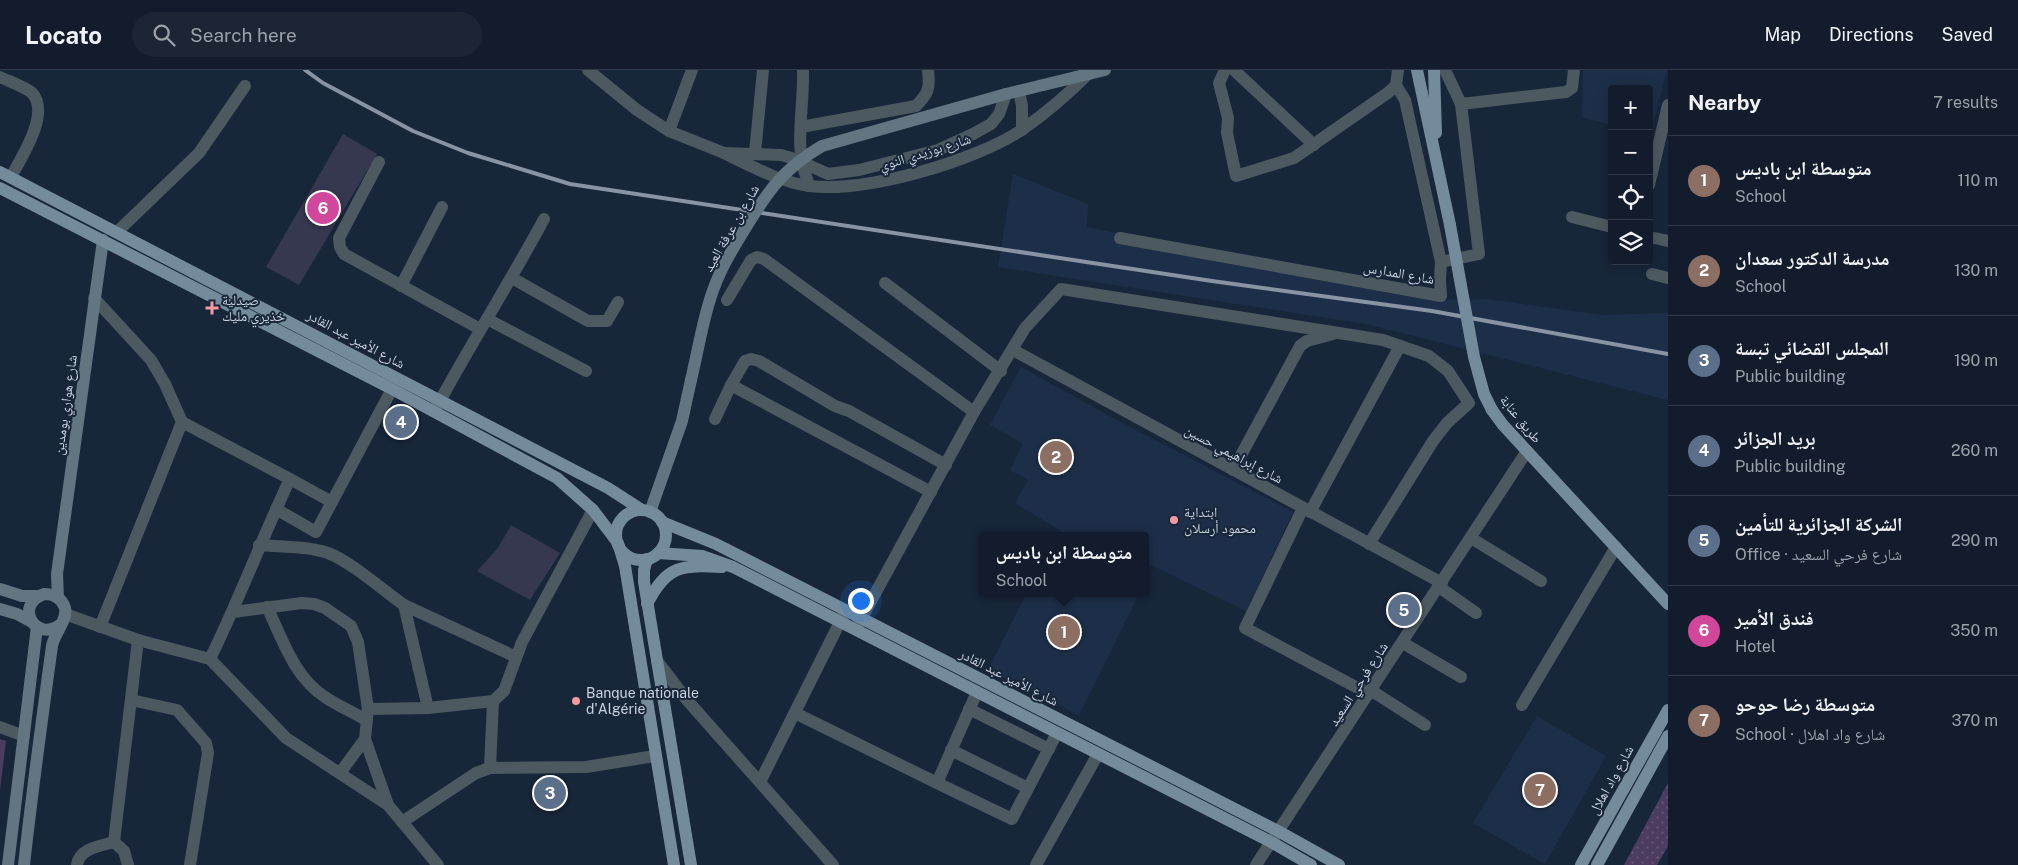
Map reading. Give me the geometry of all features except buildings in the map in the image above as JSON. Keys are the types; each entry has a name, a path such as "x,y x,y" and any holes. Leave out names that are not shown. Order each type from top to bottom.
{"main road":[{"name":"شارع بن عرفة العيد","path":"646,511 682,421 717,281 729,255 765,195 784,174 802,158 822,146 1006,94 1087,76 1105,70"},
{"name":"طريق عنابة","path":"1417,70 1450,225 1474,357 1484,394 1492,410 1526,451 1668,604"},
{"name":"طريق عنابة","path":"1434,70 1439,175"},
{"path":"1434,87 1440,70"},
{"name":"شارع الأمير عبد القادر","path":"5,174 441,400 608,488 646,511"},
{"name":"شارع الأمير عبد القادر","path":"0,188 392,389 557,478 593,510 618,544"},
{"name":"شارع هواري بومدين","path":"58,598 57,574 103,240"},
{"path":"674,865 625,566 615,535 620,520 634,511 646,511 662,522 666,538 644,570 655,658 691,865"},
{"name":"شارع الأمير عبد القادر","path":"662,522 716,544 846,610 1275,836 1311,865"},
{"path":"618,544 627,556 635,559 653,556"},
{"name":"شارع الأمير عبد القادر","path":"653,556 702,556 733,568 1098,754 1339,865"},
{"path":"647,604 661,581 674,571 690,567 733,568"},
{"name":"شارع هواري بومدين","path":"41,595 57,574"},
{"path":"0,589 22,596 41,595 58,598 62,602 63,619 53,641 34,769 24,865"},
{"path":"8,865 24,736 34,624 30,616 30,605 41,595"},
{"path":"0,609 18,614 44,630 50,630 63,619"},
{"name":"شارع واد اهلال","path":"1581,865 1668,710"},
{"name":"شارع واد اهلال","path":"1597,865 1668,736"}],"street":[{"name":"شارع بوزيدي النوي","path":"588,70 637,110 669,131 777,177 809,186 848,186 873,183 917,173 957,160 1022,130 1062,100 1087,76"},
{"path":"669,131 692,70"},
{"path":"755,153 763,70"},
{"path":"803,70 802,163 809,186"},
{"path":"801,127 916,106 927,96 928,70"},
{"path":"1225,70 1219,83 1228,118 1227,133 1236,176 1294,158 1314,145 1389,92 1396,85 1398,70"},
{"path":"1234,70 1314,145"},
{"path":"1444,70 1461,104 1566,92 1572,88 1574,70"},
{"path":"0,77 32,93 37,103 37,121 34,133 5,174"},
{"path":"1396,85 1405,100 1441,262"},
{"path":"117,232 199,153 245,86"},
{"path":"1019,91 1022,106 1022,130"},
{"name":"شارع بوزيدي النوي","path":"724,153 781,155 828,174 840,173 938,150 991,124 999,114 1006,94"},
{"name":"شارع المدارس","path":"1120,238 1441,296 1441,262 1479,254 1461,104"},
{"path":"1652,175 1666,124 1668,105"},
{"path":"378,162 339,238 340,247 344,254 401,286 586,371"},
{"path":"401,286 442,207"},
{"path":"1572,217 1608,226"},
{"path":"434,412 544,219"},
{"path":"1653,237 1668,241"},
{"path":"727,300 751,260 757,257 764,259 974,412"},
{"path":"1652,274 1668,278"},
{"path":"512,278 588,322 607,321 618,302"},
{"path":"885,283 1001,371"},
{"path":"855,631 974,412 1001,371 1025,328 1061,289 1384,340 1429,356 1448,371 1469,403 1447,423 1433,441 1369,544"},
{"path":"94,298 151,360 165,384 182,422 332,502"},
{"path":"1233,470 1300,346 1307,341 1338,332"},
{"path":"1400,346 1306,510 1245,628 1370,692 1425,725"},
{"name":"شارع إبراهيمي حسين","path":"1012,350 1369,544 1440,585 1476,613"},
{"path":"716,419 731,385 746,361 751,359 759,361 836,406 849,411 946,465"},
{"path":"731,385 931,492"},
{"path":"308,548 392,389"},
{"path":"100,627 182,422"},
{"name":"شارع فرحي السعيد","path":"1256,865 1403,643 1526,451"},
{"path":"210,659 233,612 259,545 290,479"},
{"path":"276,509 316,532"},
{"path":"268,607 295,666 308,683 325,697 367,714 493,701 504,691 516,657 534,618 593,510"},
{"path":"1471,538 1541,581"},
{"path":"259,545 308,548 329,553 404,605 516,657"},
{"path":"1522,705 1616,548"},
{"path":"233,612 302,603 314,604 325,608 351,626 358,642 367,714 365,739 388,805"},
{"path":"404,605 428,708"},
{"path":"760,782 846,610"},
{"path":"63,619 100,627 138,640 210,659 286,738 388,805 438,865"},
{"path":"114,842 138,640"},
{"path":"1403,643 1461,677"},
{"path":"655,658 671,681 833,865"},
{"path":"937,783 977,692"},
{"path":"131,700 177,710 206,743 208,753 190,865"},
{"path":"490,768 493,701"},
{"path":"969,709 1049,749"},
{"path":"795,714 1012,819 1057,733"},
{"path":"0,726 24,736"},
{"path":"340,774 365,739"},
{"path":"951,750 1028,788"},
{"path":"1036,865 1098,754"},
{"path":"402,822 476,773 490,768 586,767 655,756"},
{"path":"78,865 78,859 82,853 114,842"},
{"path":"114,842 124,851 128,865"}],"shaded area":[{"path":"1583,70 1667,70 1653,124 1653,85 1608,85 1608,124 1582,117"},
{"path":"1013,174 1088,204 1087,227 1275,267 1432,300 1486,299 1603,315 1668,313 1668,400 1366,324 998,267"},
{"name":"ابتداية محمود أرسلان","path":"1021,367 1117,420 1293,512 1246,611 1149,564 1149,532 1062,532 1015,503 1028,480 1010,470 1023,444 990,425"},
{"path":"1025,597 1138,597 1079,715 988,670"},
{"path":"1537,716 1606,756 1545,864 1473,823"},
{"path":"0,739 6,741 0,790"},
{"path":"1668,783 1668,846 1657,865 1624,865"}],"railway":[{"path":"305,70 323,83 413,131 468,153 570,184 1212,281 1432,311 1668,354"}],"place":[{"name":"فندق الأمير","path":"323,208"},
{"name":"صيدلية خذيري مليك","path":"212,308"},
{"name":"بريد الجزائر","path":"401,422"},
{"name":"مدرسة الدكتور سعدان","path":"1056,457"},
{"name":"ابتداية محمود أرسلان","path":"1174,520"},
{"name":"الشركة الجزائرية للتأمين","path":"1404,610"},
{"name":"متوسطة ابن باديس","path":"1064,632"},
{"name":"Banque nationale d'Algérie","path":"576,701"},
{"name":"متوسطة رضا حوحو","path":"1540,790"},
{"name":"المجلس القضائي تبسة","path":"550,793"}]}
